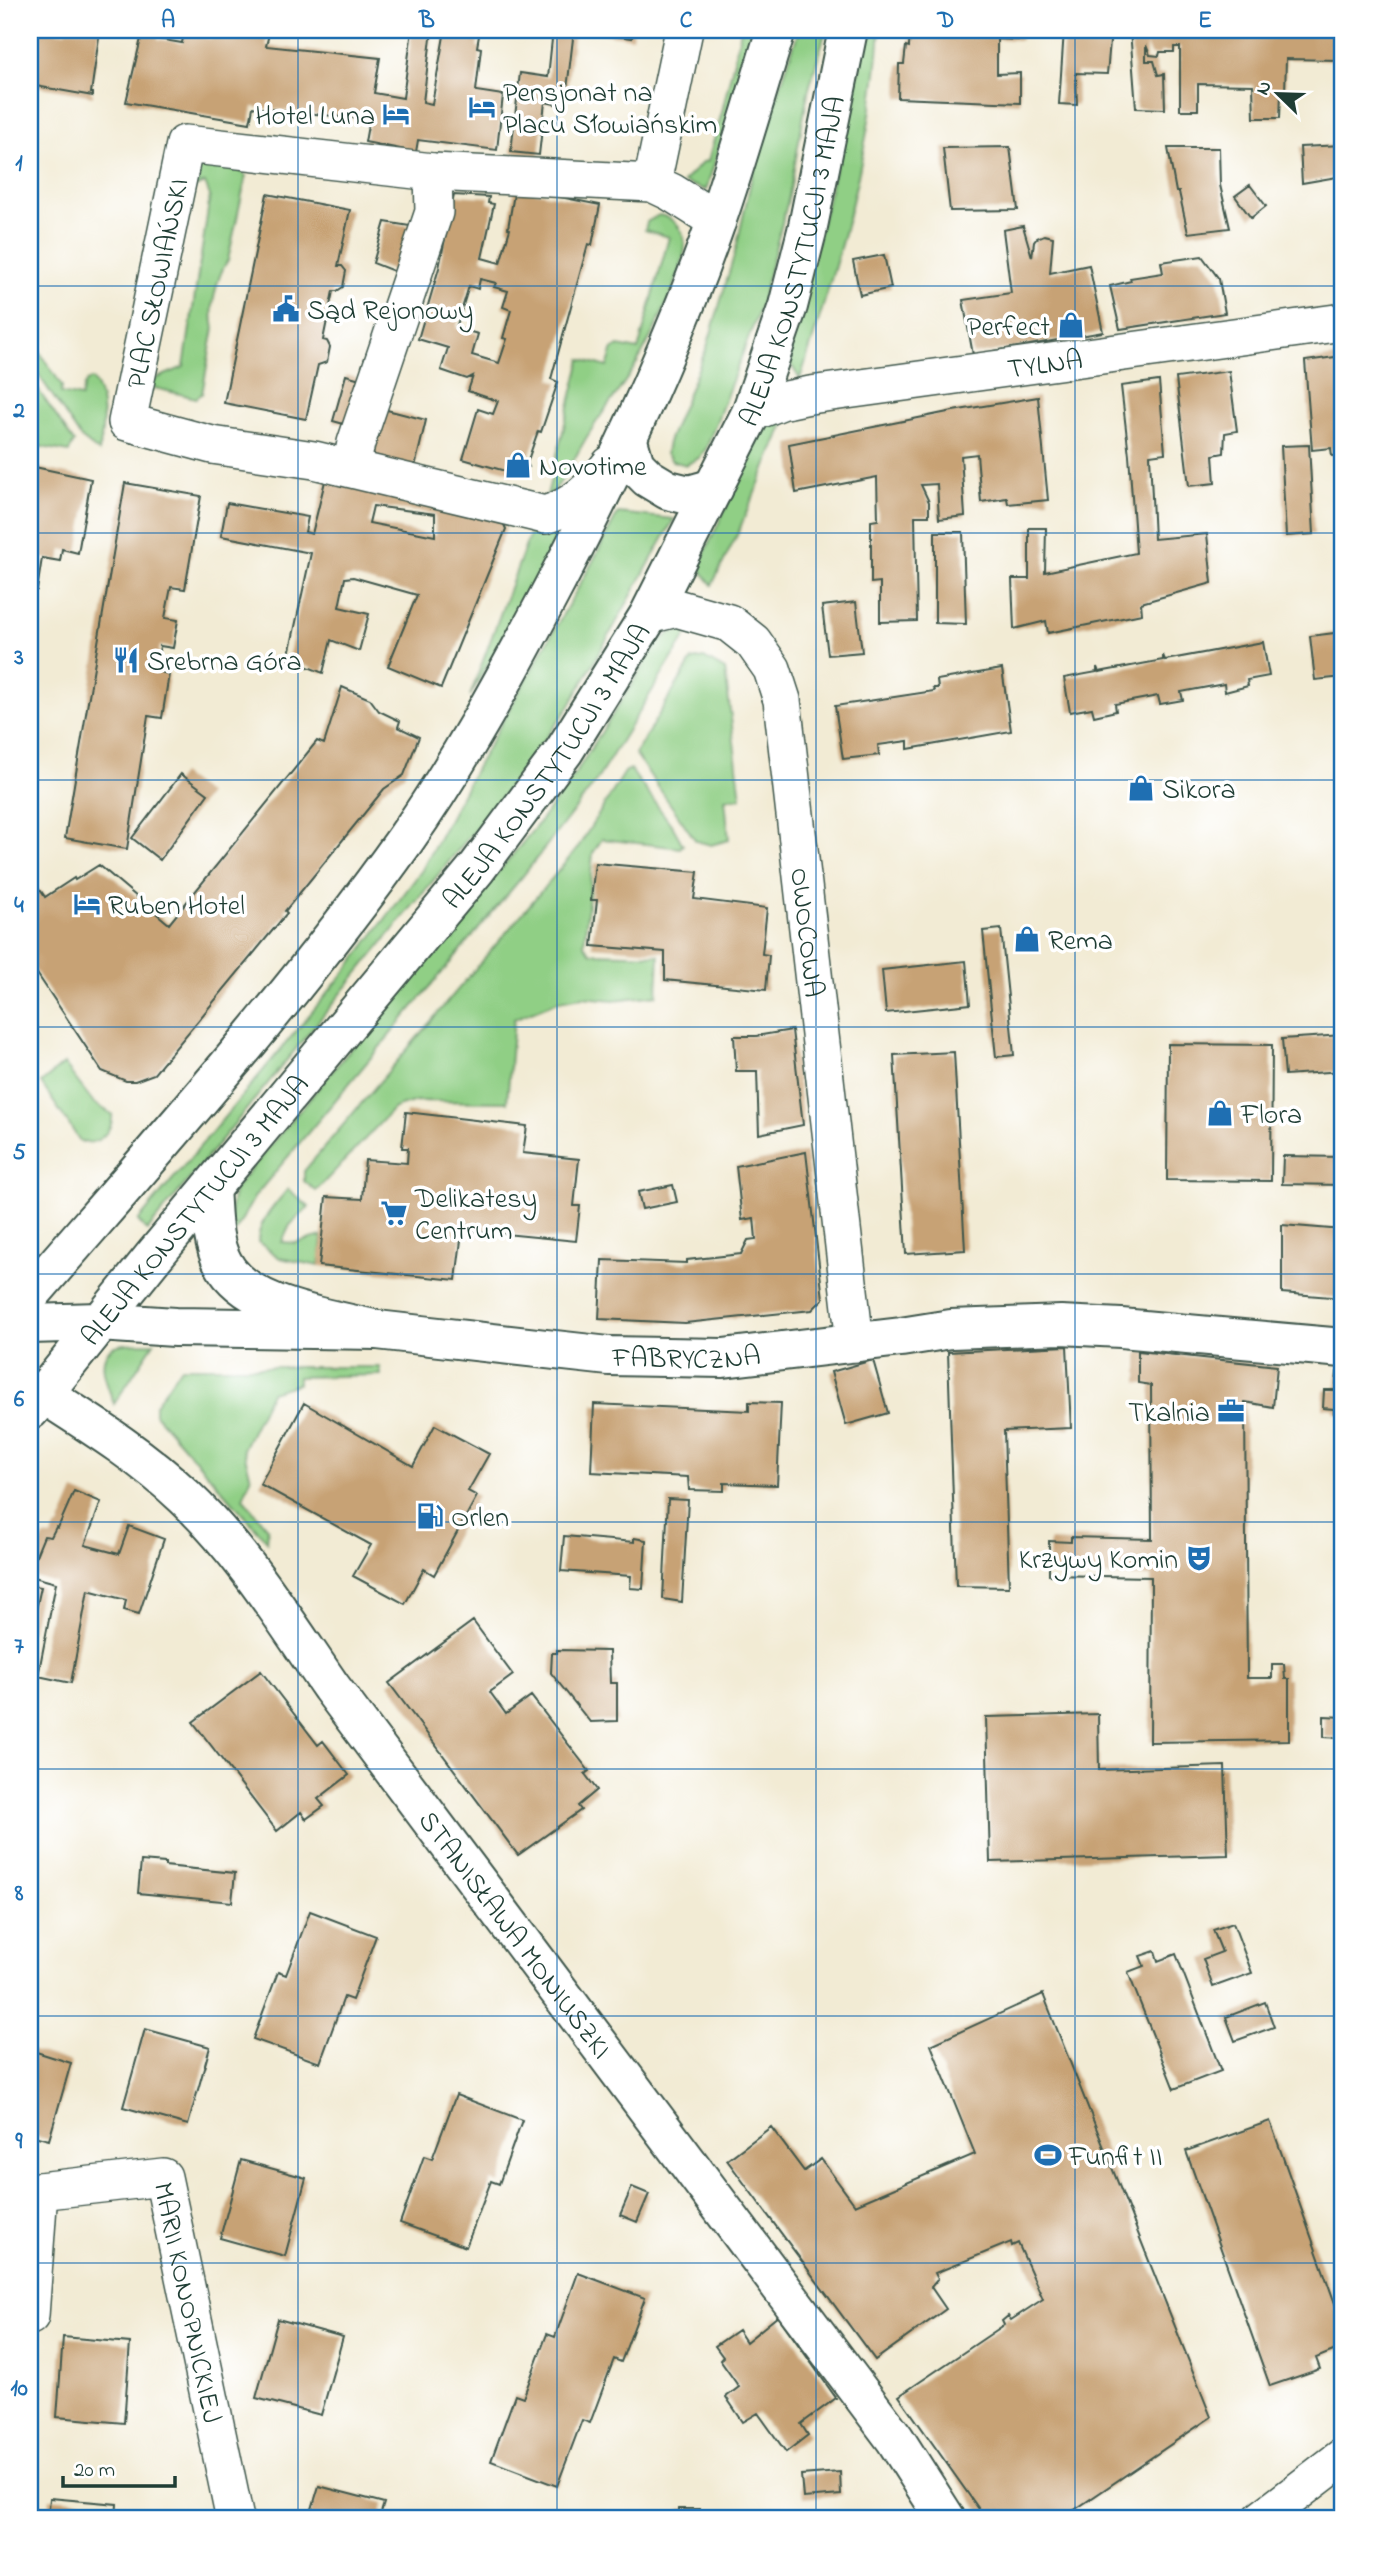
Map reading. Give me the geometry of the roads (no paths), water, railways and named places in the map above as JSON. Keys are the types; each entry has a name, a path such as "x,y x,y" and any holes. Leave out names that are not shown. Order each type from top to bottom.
{"main road":[{"path":"30,1295 315,960 406,839 470,738 518,654 628,441 670,343 717,221 776,30"},
{"name":"ALEJA KONSTYTUCJI 3 MAJA","path":"33,1391 99,1322 477,868 564,751 649,615 751,413 791,293 807,231 848,30"},
{"path":"628,441 635,465 648,478 668,490 689,495 714,488"},
{"path":"210,1189 213,1227 222,1263 243,1288 271,1304 377,1330"},
{"name":"FABRYCZNA","path":"30,1324 99,1322 175,1327 377,1330 621,1356 723,1358 951,1329 1061,1325 1343,1348"},
{"name":"STANISŁAWA MONIUSZKI","path":"33,1391 137,1456 185,1496 257,1581 348,1709 895,2439 946,2519"}],"street":[{"path":"652,183 684,30"},
{"name":"PLAC SŁOWIAŃSKI","path":"628,441 599,480 582,496 563,509 545,514 351,468 212,444 127,422 185,144 433,172 652,183 717,221"},
{"path":"351,468 356,443 433,212 433,172"},
{"name":"TYLNA","path":"751,413 781,401 810,395 1343,322"},
{"name":"OWOCOWA","path":"649,615 676,608 729,622 753,642 772,669 782,700 855,1343"},
{"name":"MARII KONOPNICKIEJ","path":"34,2192 163,2177 235,2519"},
{"path":"30,2316 34,2192"},
{"path":"1262,2519 1343,2457"}],"place":[{"name":"Pensjonat na Placu Słowiańskim","path":"482,107"},
{"name":"Hotel Luna","path":"396,114"},
{"name":"Sąd Rejonowy","path":"286,309"},
{"name":"Perfect","path":"1071,325"},
{"name":"Novotime","path":"518,465"},
{"name":"Srebrna Góra","path":"126,660"},
{"name":"Sikora","path":"1141,788"},
{"name":"Ruben Hotel","path":"87,904"},
{"name":"Rema","path":"1027,939"},
{"name":"Flora","path":"1220,1113"},
{"name":"Delikatesy Centrum","path":"394,1213"},
{"name":"Tkalnia","path":"1231,1411"},
{"name":"Orlen","path":"430,1516"},
{"name":"Krzywy Komin","path":"1199,1558"},
{"name":"Funfit II","path":"1048,2155"}]}
